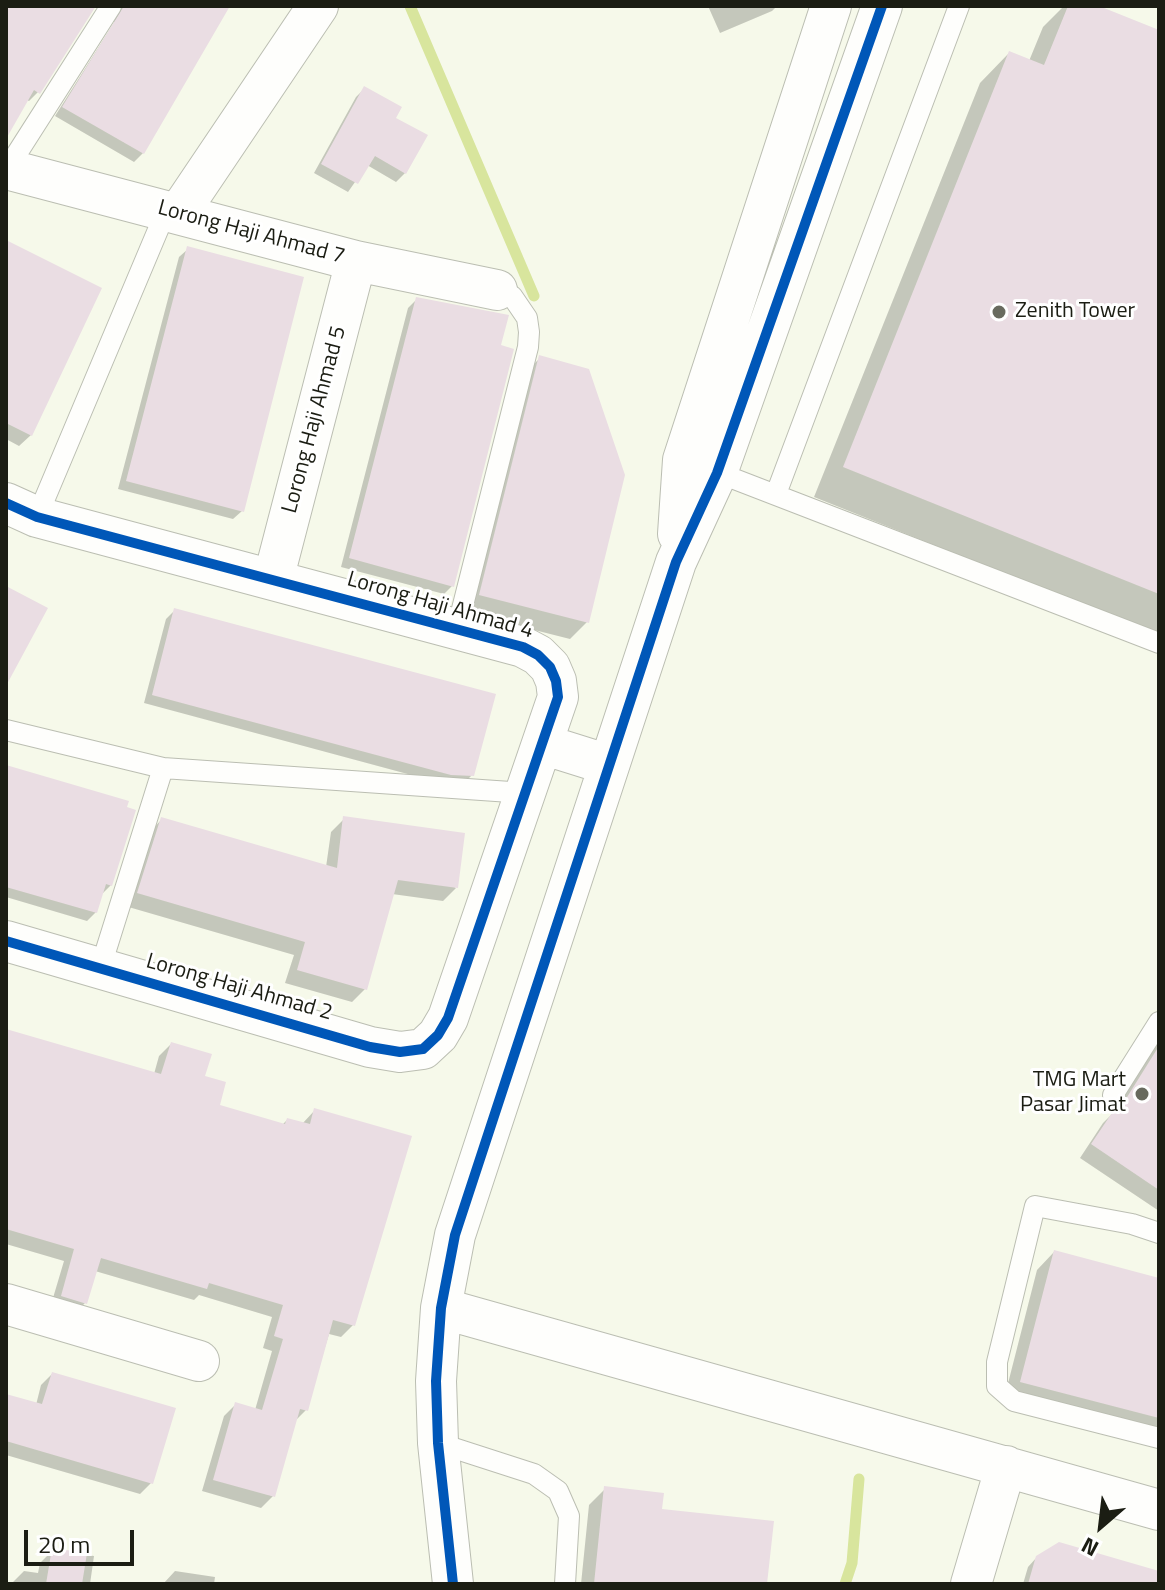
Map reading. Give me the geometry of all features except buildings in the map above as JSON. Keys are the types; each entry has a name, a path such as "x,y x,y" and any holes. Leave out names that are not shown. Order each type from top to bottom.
{"street":[{"path":"172,212 318,6"},
{"path":"453,1584 438,1443 436,1381 441,1308 455,1235 676,562 700,466 831,6"},
{"path":"700,466 882,6"},
{"name":"Lorong Haji Ahmad 7","path":"6,169 356,261 497,290"},
{"name":"Lorong Haji Ahmad 5","path":"273,580 356,261"},
{"name":"Lorong Haji Ahmad 4","path":"22,510 523,647 538,655 550,667 558,697 448,1018"},
{"path":"542,744 609,765"},
{"name":"Lorong Haji Ahmad 2","path":"6,941 370,1047 400,1052 423,1049 438,1035 448,1018"},
{"path":"6,1304 199,1361"},
{"path":"441,1308 1159,1510"},
{"path":"971,1584 1006,1466"}],"lane":[{"path":"6,169 111,6"},
{"path":"776,494 959,6"},
{"path":"22,510 172,212"},
{"path":"457,629 528,347 527,318 512,296 497,290"},
{"path":"700,466 1159,643"},
{"path":"6,730 163,768 525,793"},
{"path":"100,969 163,768"},
{"path":"1113,1095 1159,1022"},
{"path":"1159,1233 1132,1224 1035,1206 997,1362 997,1386 1014,1401 1159,1438"},
{"path":"438,1443 534,1474 558,1491 569,1516 565,1584"}],"waterway":[{"path":"410,6 534,296"},
{"path":"845,1584 852,1563 859,1479"}],"cycle path":[{"path":"453,1584 438,1443 436,1381 441,1308 455,1235 676,562 717,473 882,6"},
{"path":"6,503 37,517 523,647 538,655 550,667 558,697 448,1018 438,1035 423,1049 400,1052 370,1047 6,941"}],"place":[{"name":"Zenith Tower","path":"999,312"},
{"name":"TMG Mart Pasar Jimat","path":"1142,1094"}]}
